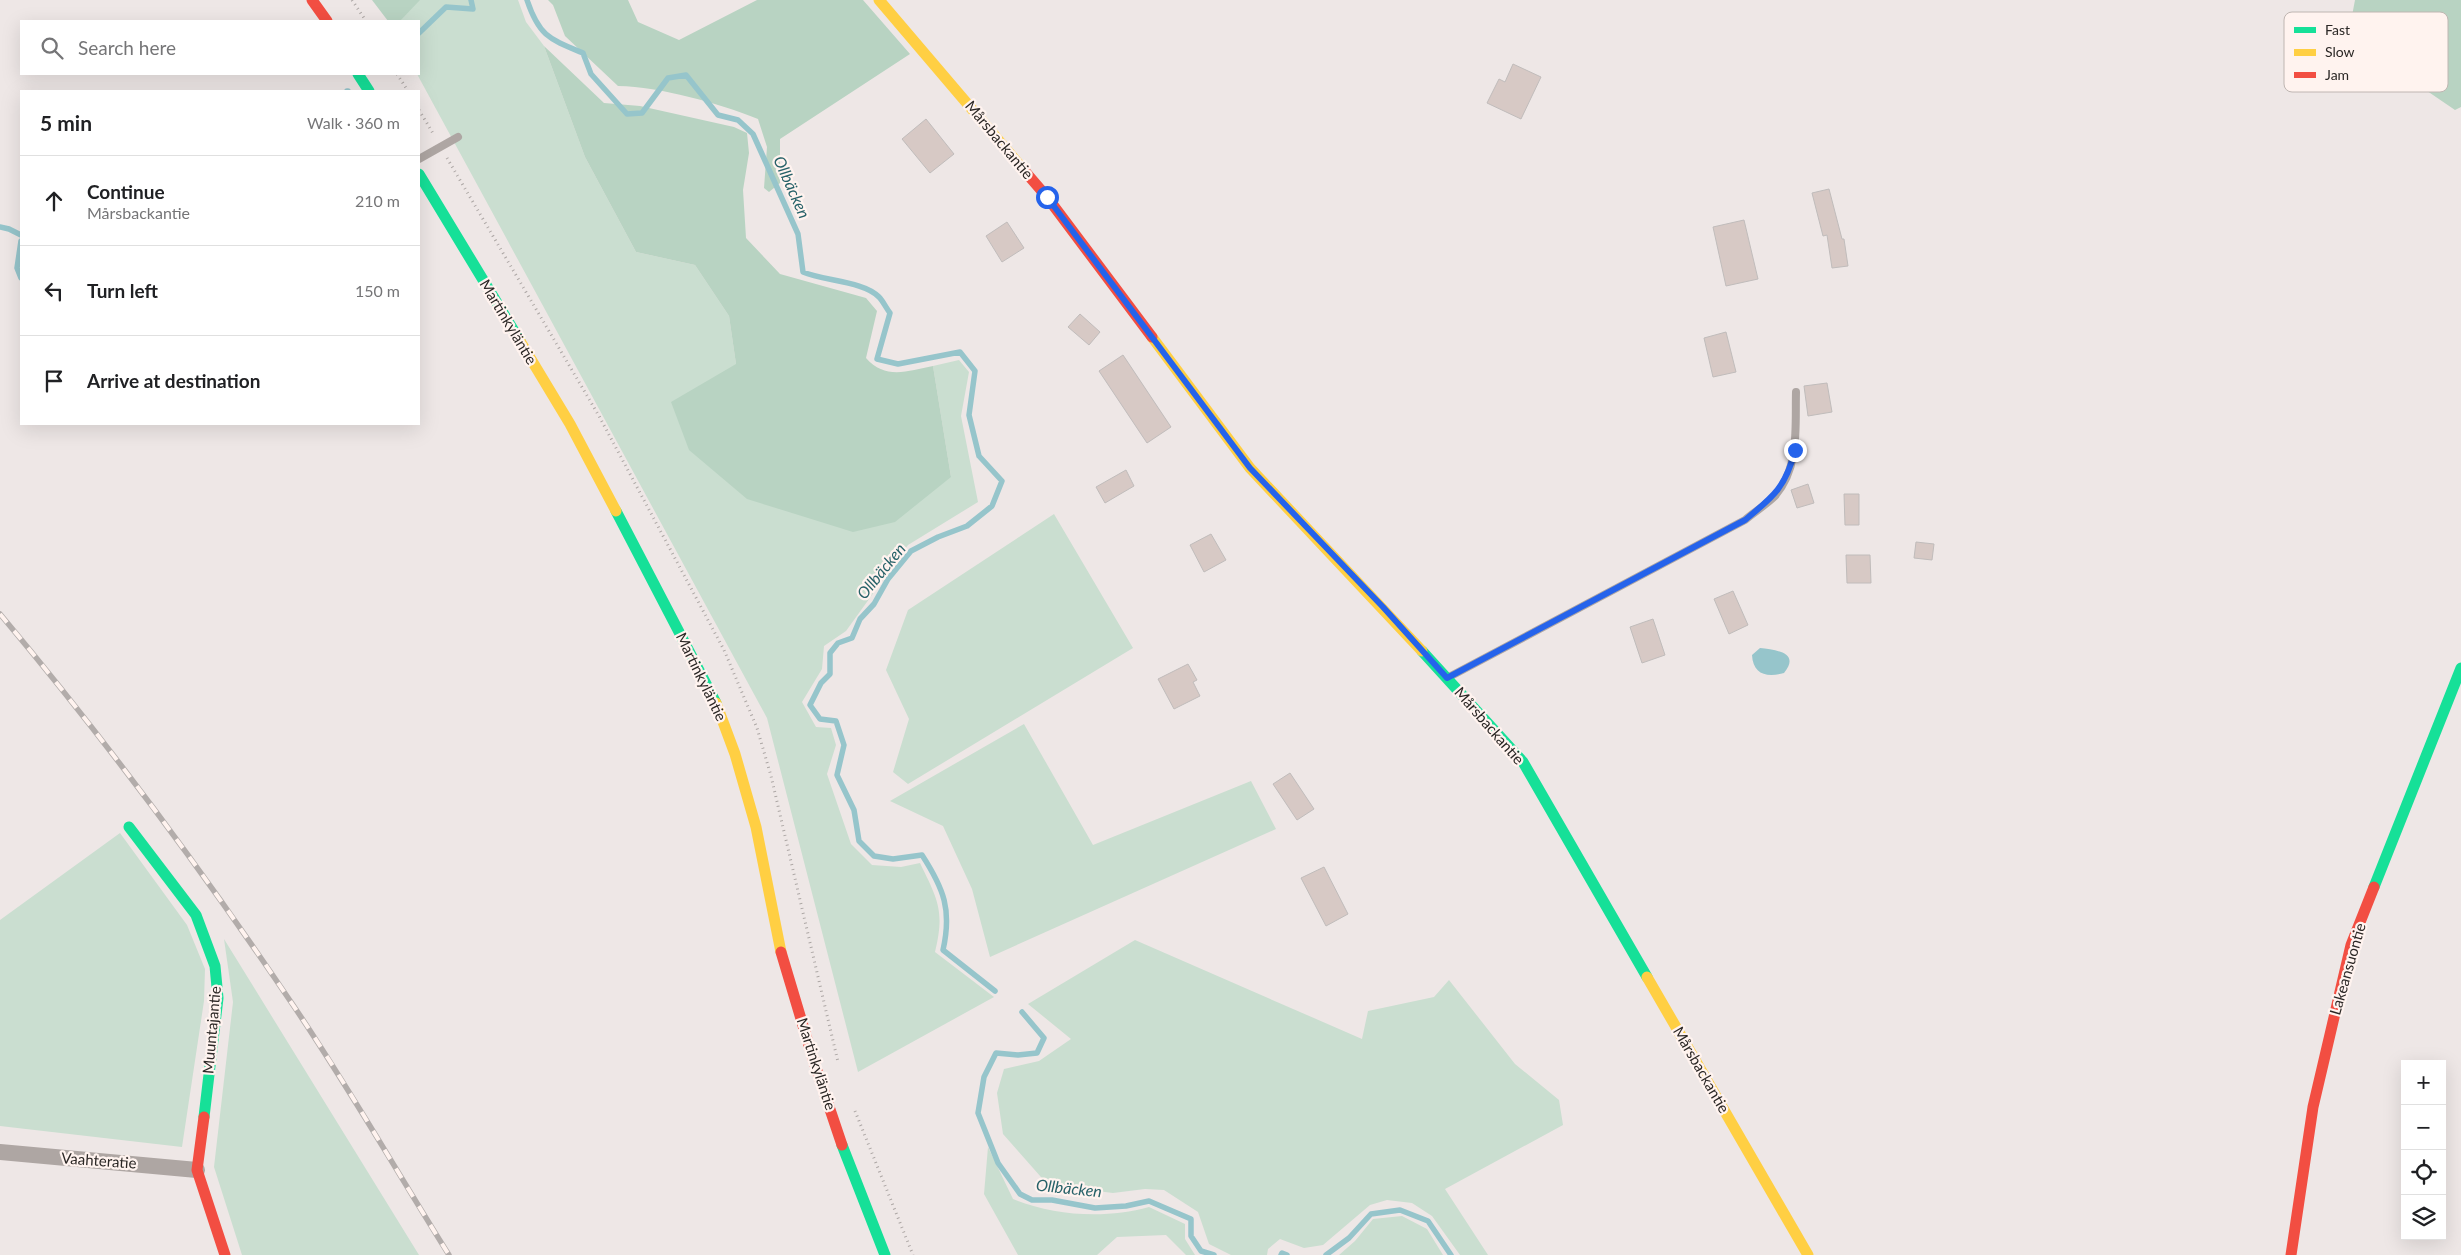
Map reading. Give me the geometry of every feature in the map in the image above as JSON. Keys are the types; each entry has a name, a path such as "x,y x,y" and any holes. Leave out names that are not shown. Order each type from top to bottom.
{"street":[{"path":"312,0 326,20"},
{"name":"Mårsbackantie","path":"879,0 1047,197 1250,468 1383,607 1522,762 1808,1255"},
{"path":"359,75 368,90"},
{"name":"Martinkyläntie","path":"420,176 570,424 715,700 735,754 756,827 776,935 850,1167 885,1255"},
{"name":"Lakeansuontie","path":"2290,1255 2313,1107 2351,945 2461,668"},
{"name":"Muuntajantie","path":"129,827 196,915 215,966 218,998 197,1170 225,1255"},
{"name":"Vaahteratie","path":"0,1152 197,1170"}],"lane":[{"path":"420,158 458,137"},
{"path":"1447,678 1745,520 1775,495 1790,470 1795,450 1796,392"}],"path":[{"path":"352,0 365,20"},
{"path":"398,75 407,90"}],"green space":[{"path":"372,0 420,0 401,20 387,20"},
{"path":"419,0 518,0 526,22 544,46 585,157 636,252 695,265 729,316 736,364 951,477 933,366 959,360 969,372 961,416 978,502 908,545 846,631 824,646 822,669 802,702 816,727 831,728 836,745 827,774 851,844 872,865 901,867 920,863 938,906 939,926 935,952 994,997 858,1072 767,718 418,75 420,75 420,20 399,20"},
{"path":"548,0 628,0 638,22 679,40 757,0 863,0 910,54 780,139 780,183 769,192 764,188 767,147 758,119 689,97 652,89 618,86 565,36 553,5"},
{"path":"2355,0 2461,0 2461,107 2455,110 2429,92 2448,92 2448,12 2353,12"},
{"path":"544,46 604,103 640,106 734,127 747,133 749,153 743,190 746,238 780,274 866,298 877,311 866,358 873,365 889,372 933,366 951,477 895,522 853,532 747,499 689,450 671,402 736,364 729,316 695,265 636,252 585,157"},
{"path":"1054,514 1133,648 908,784 893,772 909,719 886,670 908,610"},
{"path":"1024,724 1093,845 1251,781 1276,829 990,957 972,889 943,826 890,801"},
{"path":"120,833 187,925 205,969 204,1001 182,1147 0,1126 0,920"},
{"path":"224,939 419,1255 242,1255 214,1167 233,1002"},
{"path":"1135,940 1362,1039 1368,1011 1434,997 1449,980 1515,1064 1559,1100 1563,1125 1445,1189 1488,1255 1460,1255 1432,1216 1412,1203 1387,1200 1370,1205 1323,1245 1304,1248 1280,1239 1268,1249 1267,1255 1231,1255 1209,1244 1198,1212 1164,1190 1145,1189 1113,1193 1048,1185 1003,1134 997,1093 1004,1069 1039,1061 1071,1039 1028,1004"},
{"path":"988,1147 1013,1199 1045,1209 1080,1214 1115,1213 1149,1207 1185,1224 1185,1239 1195,1255 1186,1255 1166,1235 1117,1237 1097,1255 1018,1255 984,1194"},
{"path":"1402,1216 1427,1229 1443,1255 1339,1255 1355,1241 1373,1219"}],"water":[{"path":"1760,648 1779,651 1788,656 1790,661 1784,673 1766,675 1755,667 1752,655"}],"building":[{"path":"1513,64 1541,77 1521,119 1487,103 1499,79 1505,82"},
{"path":"926,119 954,154 930,173 902,139"},
{"path":"1829,189 1842,239 1844,239 1848,266 1832,268 1827,235 1823,236 1812,193"},
{"path":"1744,220 1758,279 1726,286 1713,227"},
{"path":"1007,222 1024,248 1002,262 986,236"},
{"path":"1080,314 1100,332 1089,345 1068,327"},
{"path":"1726,332 1736,372 1713,377 1704,338"},
{"path":"1123,355 1171,427 1147,443 1099,371"},
{"path":"1827,383 1832,412 1808,416 1804,386"},
{"path":"1126,470 1134,486 1105,503 1096,487"},
{"path":"1808,484 1814,503 1797,508 1791,490"},
{"path":"1844,494 1859,494 1859,525 1845,525"},
{"path":"1211,534 1226,560 1204,572 1190,545"},
{"path":"1916,542 1934,544 1932,560 1914,558"},
{"path":"1846,555 1870,555 1871,583 1847,583"},
{"path":"1733,591 1748,625 1729,634 1714,599"},
{"path":"1653,619 1665,655 1642,663 1630,627"},
{"path":"1188,664 1197,680 1193,682 1200,696 1174,709 1158,679"},
{"path":"1290,773 1314,809 1297,820 1273,784"},
{"path":"1324,867 1348,914 1326,926 1301,878"}],"waterway":[{"name":"Ollbäcken","path":"420,32 446,7 473,9 471,0"},
{"name":"Ollbäcken","path":"527,0 531,12 541,29 554,40 583,53 591,74 627,114 642,113 668,78 686,75 718,115 738,120 753,134 798,234 803,272 864,288 879,297 890,313 877,359 898,364 960,352 975,371 969,415 979,456 1002,481 992,506 967,526 938,537 911,551 888,579 874,604 860,619 852,638 838,643 830,653 830,674 821,683 810,705 820,719 836,721 844,745 837,775 854,810 859,841 874,856 893,859 922,855 941,889 944,900 947,923 943,950 995,991"},
{"path":"0,227 20,234"},
{"path":"20,248 17,268 20,276"},
{"name":"Ollbäcken","path":"1022,1012 1044,1038 1037,1053 1018,1055 996,1053 984,1077 978,1113 998,1163 1020,1194 1032,1200 1052,1200 1095,1208 1126,1206 1149,1201 1191,1219 1191,1236 1201,1251 1214,1255"},
{"name":"Ollbäcken","path":"1326,1255 1349,1238 1371,1214 1400,1210 1428,1221 1451,1255"},
{"name":"Ollbäcken","path":"1281,1255 1282,1253 1287,1255"}],"railway":[{"path":"0,614 77,708 151,805 259,955 353,1098 449,1255"}],"traffic: fast":[{"path":"359,75 368,90"},
{"path":"420,176 520,341"},
{"path":"616,511 716,703"},
{"path":"1422,651 1523,762 1647,977"},
{"path":"2374,887 2461,668"},
{"path":"129,827 196,915 215,966 218,998 204,1117"},
{"path":"842,1145 885,1255"}],"traffic: slow":[{"path":"879,0 1022,168"},
{"path":"1152,337 1250,468 1422,651"},
{"path":"520,341 570,424 616,511"},
{"path":"716,703 735,754 756,827 781,952"},
{"path":"1647,977 1808,1255"}],"traffic: jam":[{"path":"312,0 326,20"},
{"path":"1022,168 1047,197 1152,337"},
{"path":"2291,1255 2313,1107 2351,945 2374,887"},
{"path":"781,952 813,1059 842,1145"},
{"path":"204,1117 197,1170 225,1255"}],"route":[{"path":"1047,197 1250,468 1383,607 1447,678 1745,520 1775,495 1790,470 1795,450"}]}
